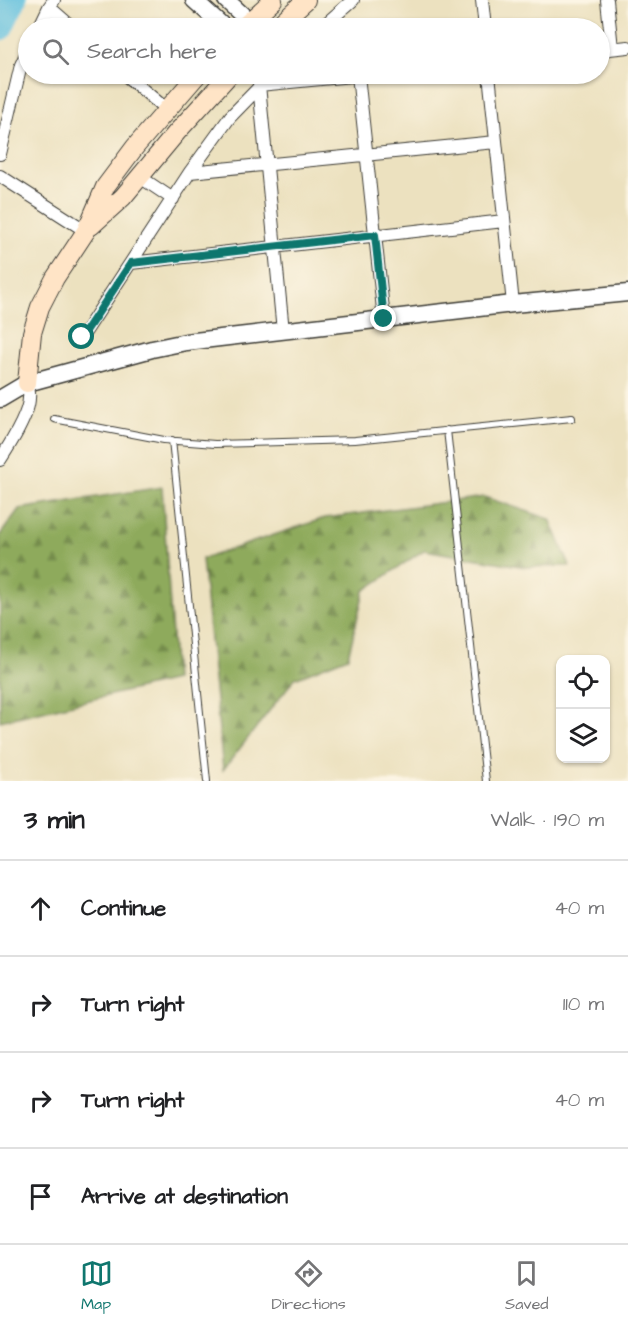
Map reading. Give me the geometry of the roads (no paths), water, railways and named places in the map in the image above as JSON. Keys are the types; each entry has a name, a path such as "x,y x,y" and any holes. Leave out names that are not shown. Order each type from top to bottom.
{"main road":[{"path":"256,18 273,0"},
{"path":"286,18 306,0"},
{"path":"27,383 32,333 40,307 55,278 86,231 105,187 135,147 189,84"},
{"path":"86,231 123,197 221,84"}],"street":[{"path":"194,0 214,18"},
{"path":"226,0 241,18"},
{"path":"332,18 353,0"},
{"path":"482,0 484,18"},
{"path":"607,0 607,18"},
{"path":"44,18 51,4 64,18"},
{"path":"610,49 628,47"},
{"path":"0,154 18,78"},
{"path":"136,84 166,110"},
{"path":"82,337 190,172 230,117 260,86 278,84"},
{"path":"359,84 384,319"},
{"path":"490,84 513,304"},
{"path":"260,86 283,331"},
{"path":"190,172 496,142"},
{"path":"0,176 86,231"},
{"path":"140,177 173,199"},
{"path":"131,263 504,221"},
{"path":"0,399 27,383 174,344 513,304 628,293"},
{"path":"0,460 27,411 30,398 27,383"}],"lane":[{"path":"54,418 172,440 215,444 343,440 572,418"},
{"path":"447,430 486,781"},
{"path":"172,440 207,781"}],"waterway":[{"path":"0,27 13,0"}]}
